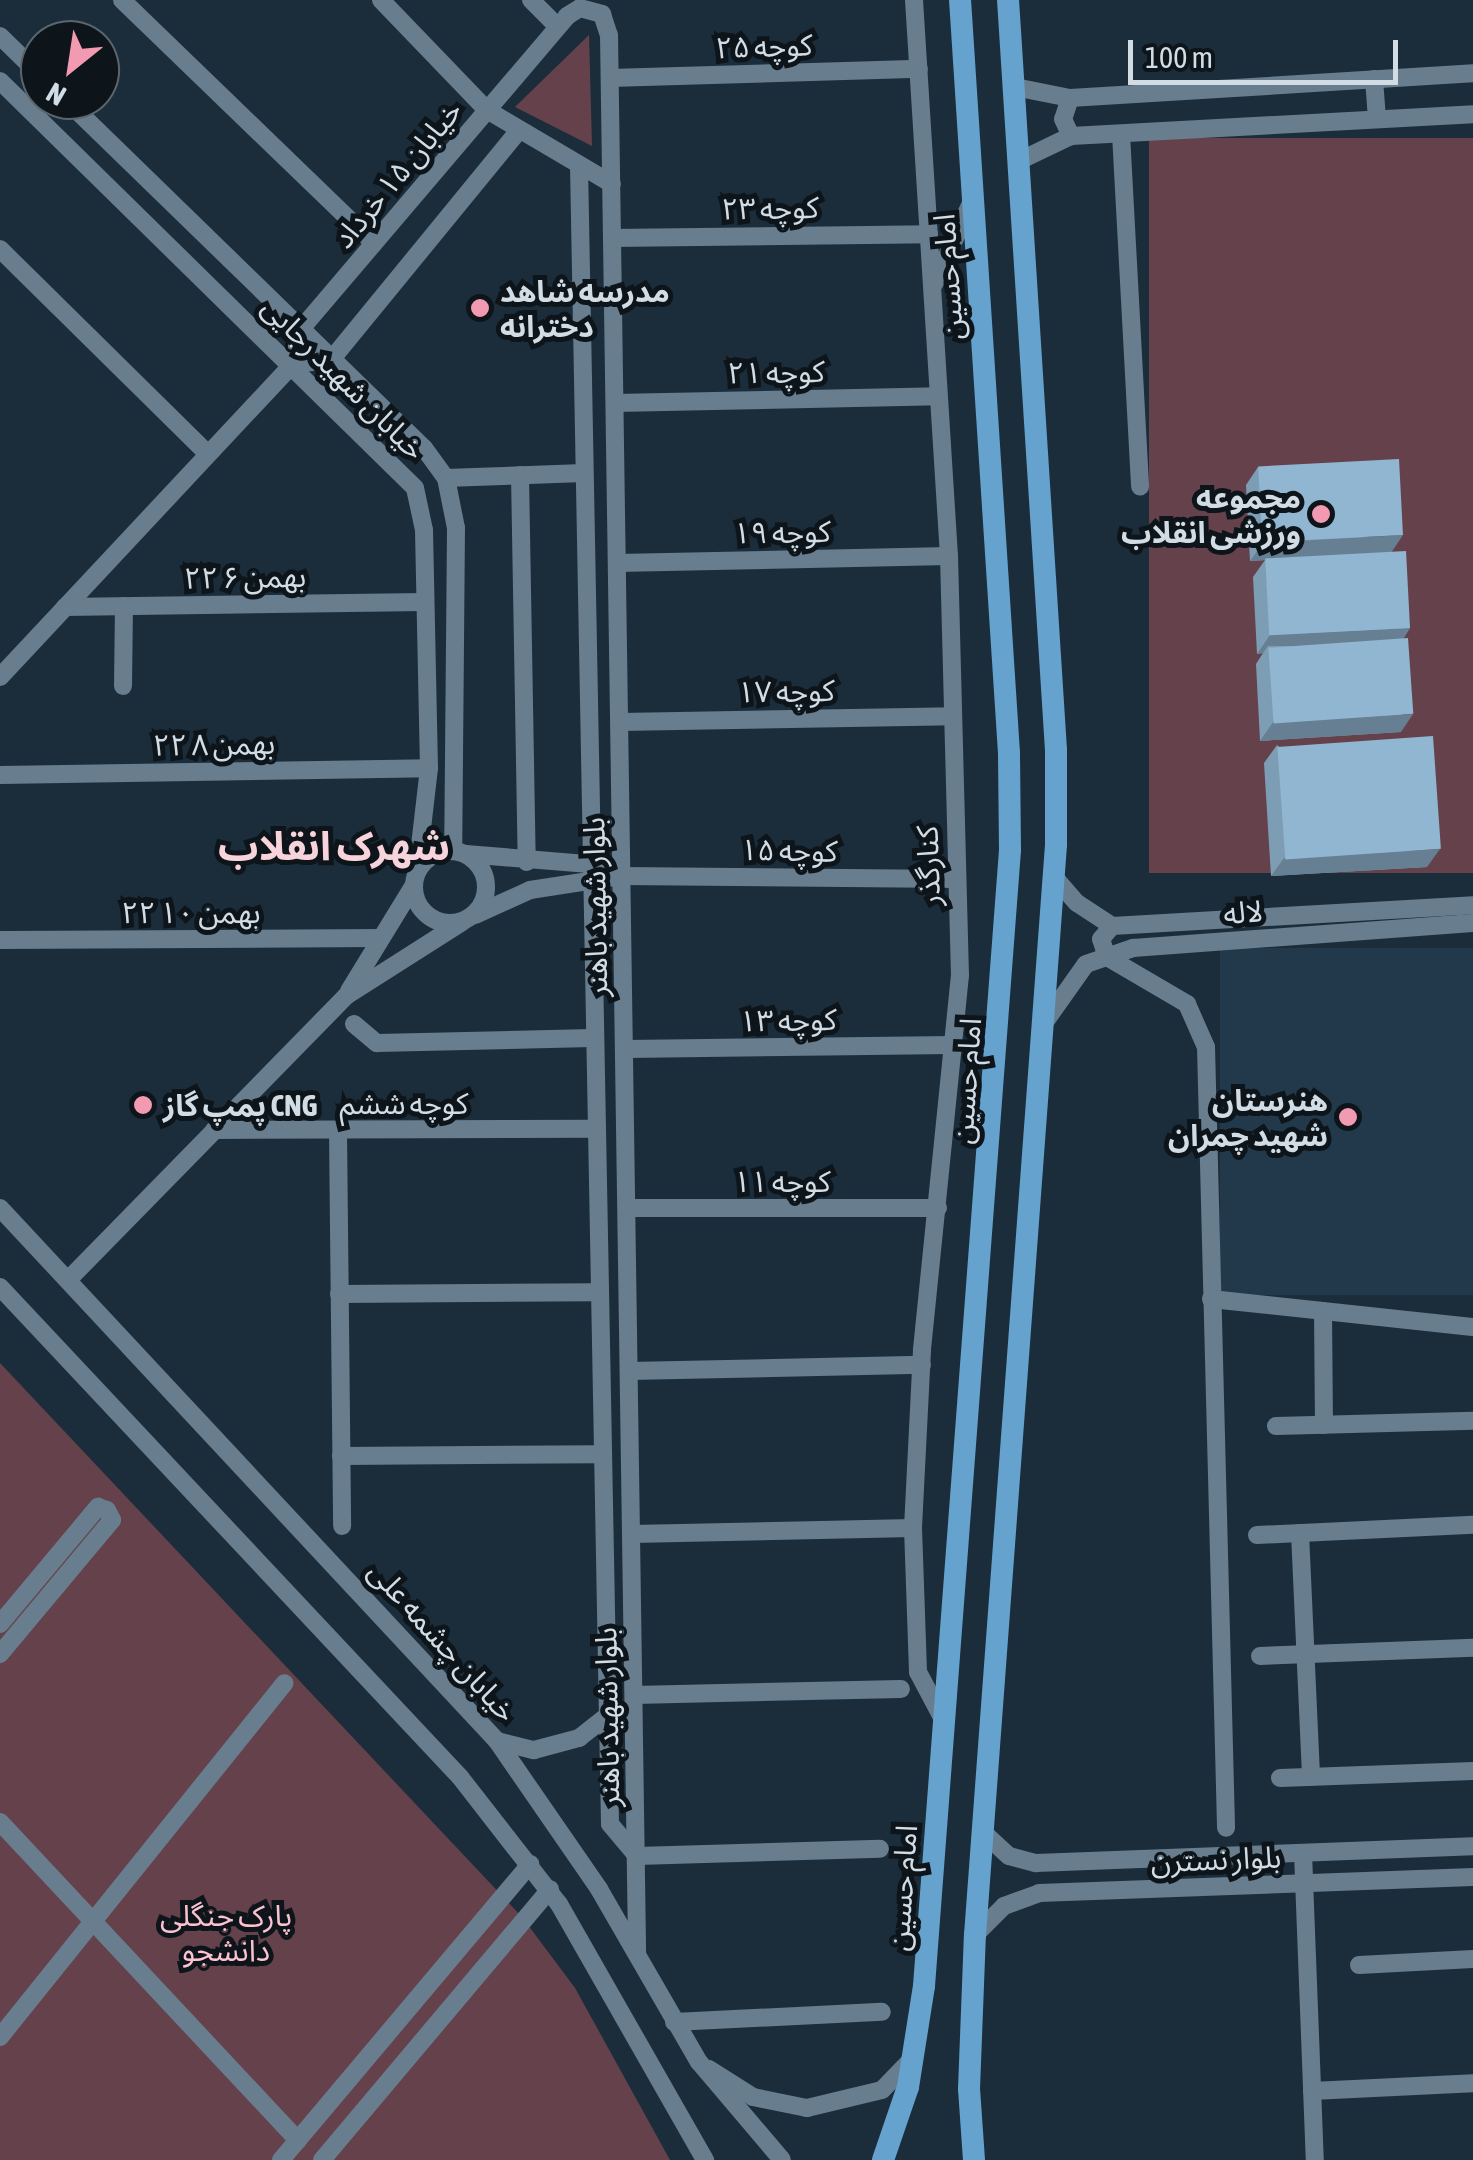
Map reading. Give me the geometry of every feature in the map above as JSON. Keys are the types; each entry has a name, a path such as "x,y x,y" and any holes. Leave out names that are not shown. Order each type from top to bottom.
{"main road":[{"name":"امام حسین","path":"883,2160 912,2058 945,1724 1010,850 960,0"},
{"path":"974,2160 969,2089 975,1936 1048,1019 1055,878 1056,750 1022,160 1008,0"}],"street":[{"path":"122,0 374,243"},
{"path":"381,0 487,110 517,133 612,184"},
{"path":"531,0 558,27"},
{"name":"کنارگذر","path":"914,0 949,556 960,975 922,1365 913,1528 918,1672 945,1724"},
{"name":"بلوار شهید باهنر","path":"558,27 573,11 599,5 609,27 637,1954"},
{"name":"خیابان ۱۵ خرداد","path":"293,364 301,329 558,27"},
{"path":"0,36 20,56"},
{"name":"کوچه ۲۵","path":"610,78 918,69"},
{"path":"1015,87 1070,98 1473,73"},
{"path":"1374,79 1376,119"},
{"name":"خیابان شهید رجایی","path":"0,81 293,364 415,488 425,602 429,768 415,878"},
{"path":"1070,98 1064,119 1071,136"},
{"path":"1022,160 1071,136 1473,114"},
{"name":"خیابان شهید رجایی","path":"87,120 424,448 446,478 456,528 460,852"},
{"path":"0,676 293,364 331,360 517,133"},
{"path":"1121,134 1140,486"},
{"name":"بلوار شهید باهنر","path":"579,166 605,1718 610,1824 636,1856"},
{"path":"932,288 973,198"},
{"name":"کوچه ۲۳","path":"612,238 929,234"},
{"path":"0,248 208,454"},
{"name":"کوچه ۲۱","path":"615,403 938,396"},
{"path":"446,478 584,473"},
{"path":"520,475 527,862"},
{"name":"کوچه ۱۹","path":"617,563 949,556"},
{"name":"۲۲ بهمن ۶","path":"64,607 425,602"},
{"path":"123,686 124,606"},
{"name":"کوچه ۱۷","path":"620,722 953,716"},
{"name":"۲۲ بهمن ۸","path":"0,775 429,768"},
{"path":"70,1278 346,996 415,878 438,852 622,876"},
{"path":"460,852 478,863 487,890 468,918"},
{"path":"346,996 468,918 530,890 590,871"},
{"name":"کوچه ۱۵","path":"622,876 955,880"},
{"path":"415,878 422,911 434,920 468,918"},
{"path":"1055,878 1076,903 1112,926 1101,939 1107,957 1166,987 1202,1025 1210,1084 1211,1298 1226,1828"},
{"name":"لاله","path":"1112,926 1473,905"},
{"name":"لاله","path":"1048,1019 1086,964 1149,947 1473,923"},
{"name":"۲۲ بهمن ۱۰","path":"0,940 382,938"},
{"path":"354,1024 377,1042 592,1038"},
{"name":"کوچه ۱۳","path":"625,1049 952,1045"},
{"name":"کوچه ششم","path":"214,1130 594,1129"},
{"path":"338,1131 342,1526"},
{"name":"خیابان چشمه علی","path":"0,1208 70,1278 497,1741 637,1954 699,2062 782,2160"},
{"name":"کوچه ۱۱","path":"627,1208 938,1208"},
{"path":"0,1287 460,1777 550,1889 705,2160"},
{"path":"340,1294 596,1292"},
{"path":"1211,1298 1473,1327"},
{"path":"1322,1310 1324,1424"},
{"path":"629,1370 922,1365"},
{"path":"1276,1426 1473,1421"},
{"path":"341,1456 598,1454"},
{"path":"0,1624 98,1506 107,1510 112,1520 0,1654"},
{"path":"1257,1535 1473,1525"},
{"path":"632,1534 913,1528"},
{"path":"1300,1533 1310,1777"},
{"path":"1260,1656 1473,1648"},
{"path":"0,2037 285,1682"},
{"path":"634,1695 901,1689"},
{"path":"497,1741 534,1750 578,1738 605,1718"},
{"path":"1280,1778 1473,1771"},
{"path":"0,1822 298,2140"},
{"name":"بلوار نسترن","path":"983,1832 1009,1856 1036,1863 1473,1846"},
{"path":"636,1856 880,1849"},
{"path":"1303,1853 1315,2160"},
{"path":"281,2160 530,1864"},
{"name":"بلوار نسترن","path":"975,1936 1004,1906 1039,1893 1473,1877"},
{"path":"322,2160 550,1889"},
{"path":"1360,1965 1473,1960"},
{"path":"674,2022 882,2012"},
{"path":"699,2062 753,2097 807,2108 882,2090 912,2058"},
{"path":"1312,2090 1473,2083"}],"shaded area":[{"name":"هنرستان شهید چمران","path":"1220,948 1473,948 1473,1295 1220,1295"}],"green space":[{"path":"589,35 592,146 515,107"},
{"name":"مجموعه ورزشی انقلاب","path":"1149,138 1473,138 1473,873 1149,873"},
{"name":"پارک جنگلی دانشجو","path":"0,1363 522,1917 575,1988 670,2160 0,2160"}],"building":[{"path":"1399,459 1403,535 1262,542 1258,466"},
{"path":"1406,551 1410,628 1269,635 1265,558"},
{"path":"1408,638 1413,714 1274,724 1268,648"},
{"path":"1433,736 1441,849 1285,860 1277,747"}],"place":[{"name":"مدرسه شاهد دخترانه","path":"480,308"},
{"name":"مجموعه ورزشی انقلاب","path":"1321,514"},
{"name":"پمپ گاز CNG","path":"143,1105"},
{"name":"هنرستان شهید چمران","path":"1348,1117"}],"district":[{"name":"شهرک انقلاب","path":"334,846"}]}
